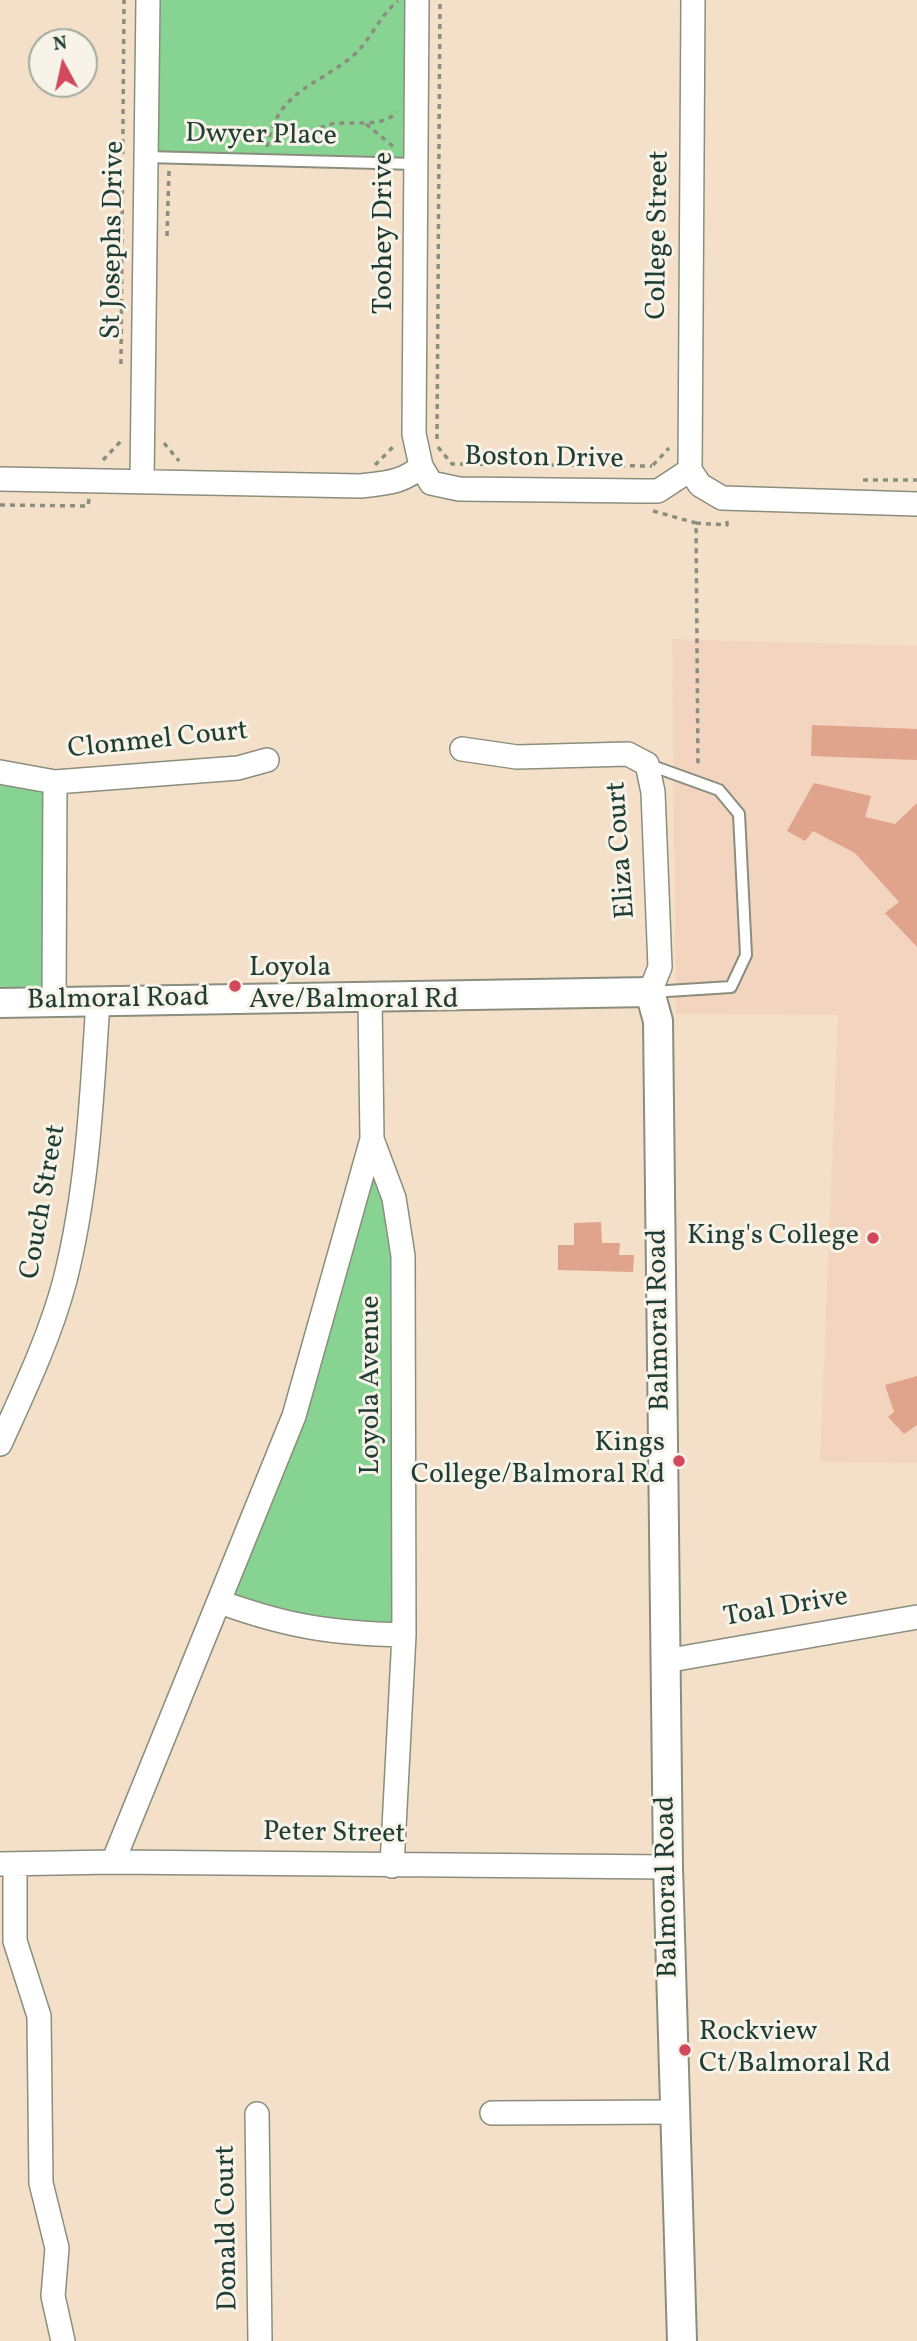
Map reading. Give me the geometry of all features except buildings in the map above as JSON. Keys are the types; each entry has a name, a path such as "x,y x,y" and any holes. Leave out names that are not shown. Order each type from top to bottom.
{"street":[{"name":"St Josephs Drive","path":"142,481 148,0"},
{"name":"Toohey Drive","path":"417,0 414,164 424,452"},
{"name":"College Street","path":"690,470 693,0"},
{"path":"0,479 361,486 390,484 409,477 424,452"},
{"name":"Boston Drive","path":"424,452 431,483 459,489 653,491 674,483 690,470"},
{"path":"690,470 701,485 722,498 917,504"},
{"name":"Eliza Court","path":"462,749 517,757 628,754 647,764 653,792 660,967 650,992"},
{"name":"Clonmel Court","path":"0,772 55,782 238,768 267,760"},
{"path":"54,1002 55,782"},
{"name":"Balmoral Road","path":"0,1003 370,999 650,992 658,1021 668,1867 682,2341"},
{"name":"Loyola Avenue","path":"113,1862 294,1416 373,1139 370,999"},
{"name":"Couch Street","path":"0,1444 36,1363 64,1283 75,1238 88,1139 98,1001"},
{"name":"Loyola Avenue","path":"373,1139 394,1198 402,1255 404,1634 392,1866"},
{"path":"220,1602 299,1627 338,1633 404,1634"},
{"name":"Toal Drive","path":"665,1661 917,1617"},
{"name":"Peter Street","path":"8,1864 113,1862 668,1867"},
{"path":"8,1864 15,1941 39,2016 41,2183 57,2248 53,2296 63,2341"},
{"path":"492,2113 674,2112"},
{"name":"Donald Court","path":"257,2114 260,2341"}],"lane":[{"name":"Dwyer Place","path":"146,157 414,164"},
{"path":"647,764 719,790 738,814 746,955 731,987 650,992"}],"path":[{"path":"121,367 124,0"},
{"path":"265,160 274,123 282,107 301,89 354,55 386,11 399,0"},
{"path":"424,452 440,0"},
{"path":"274,123 287,130 306,133 326,125 391,118 405,103 416,102"},
{"path":"364,122 414,164"},
{"path":"98,460 106,460 122,440 143,440 163,443 180,463"},
{"path":"374,465 394,444 453,464 652,466"},
{"path":"862,480 917,480"},
{"path":"653,491 653,513 695,523 698,783"}],"shaded area":[{"name":"King's College","path":"672,639 917,646 917,1463 820,1462 838,1015 676,1014"}],"green space":[{"path":"159,0 411,0 409,163 156,157"},
{"path":"0,772 55,782 54,1002 0,1003"},
{"path":"372,1139 394,1198 404,1635 220,1602 294,1416"}],"place":[{"name":"Loyola Ave/Balmoral Rd","path":"235,986"},
{"name":"King's College","path":"873,1238"},
{"name":"Kings College/Balmoral Rd","path":"679,1461"},
{"name":"Rockview Ct/Balmoral Rd","path":"685,2050"}]}
